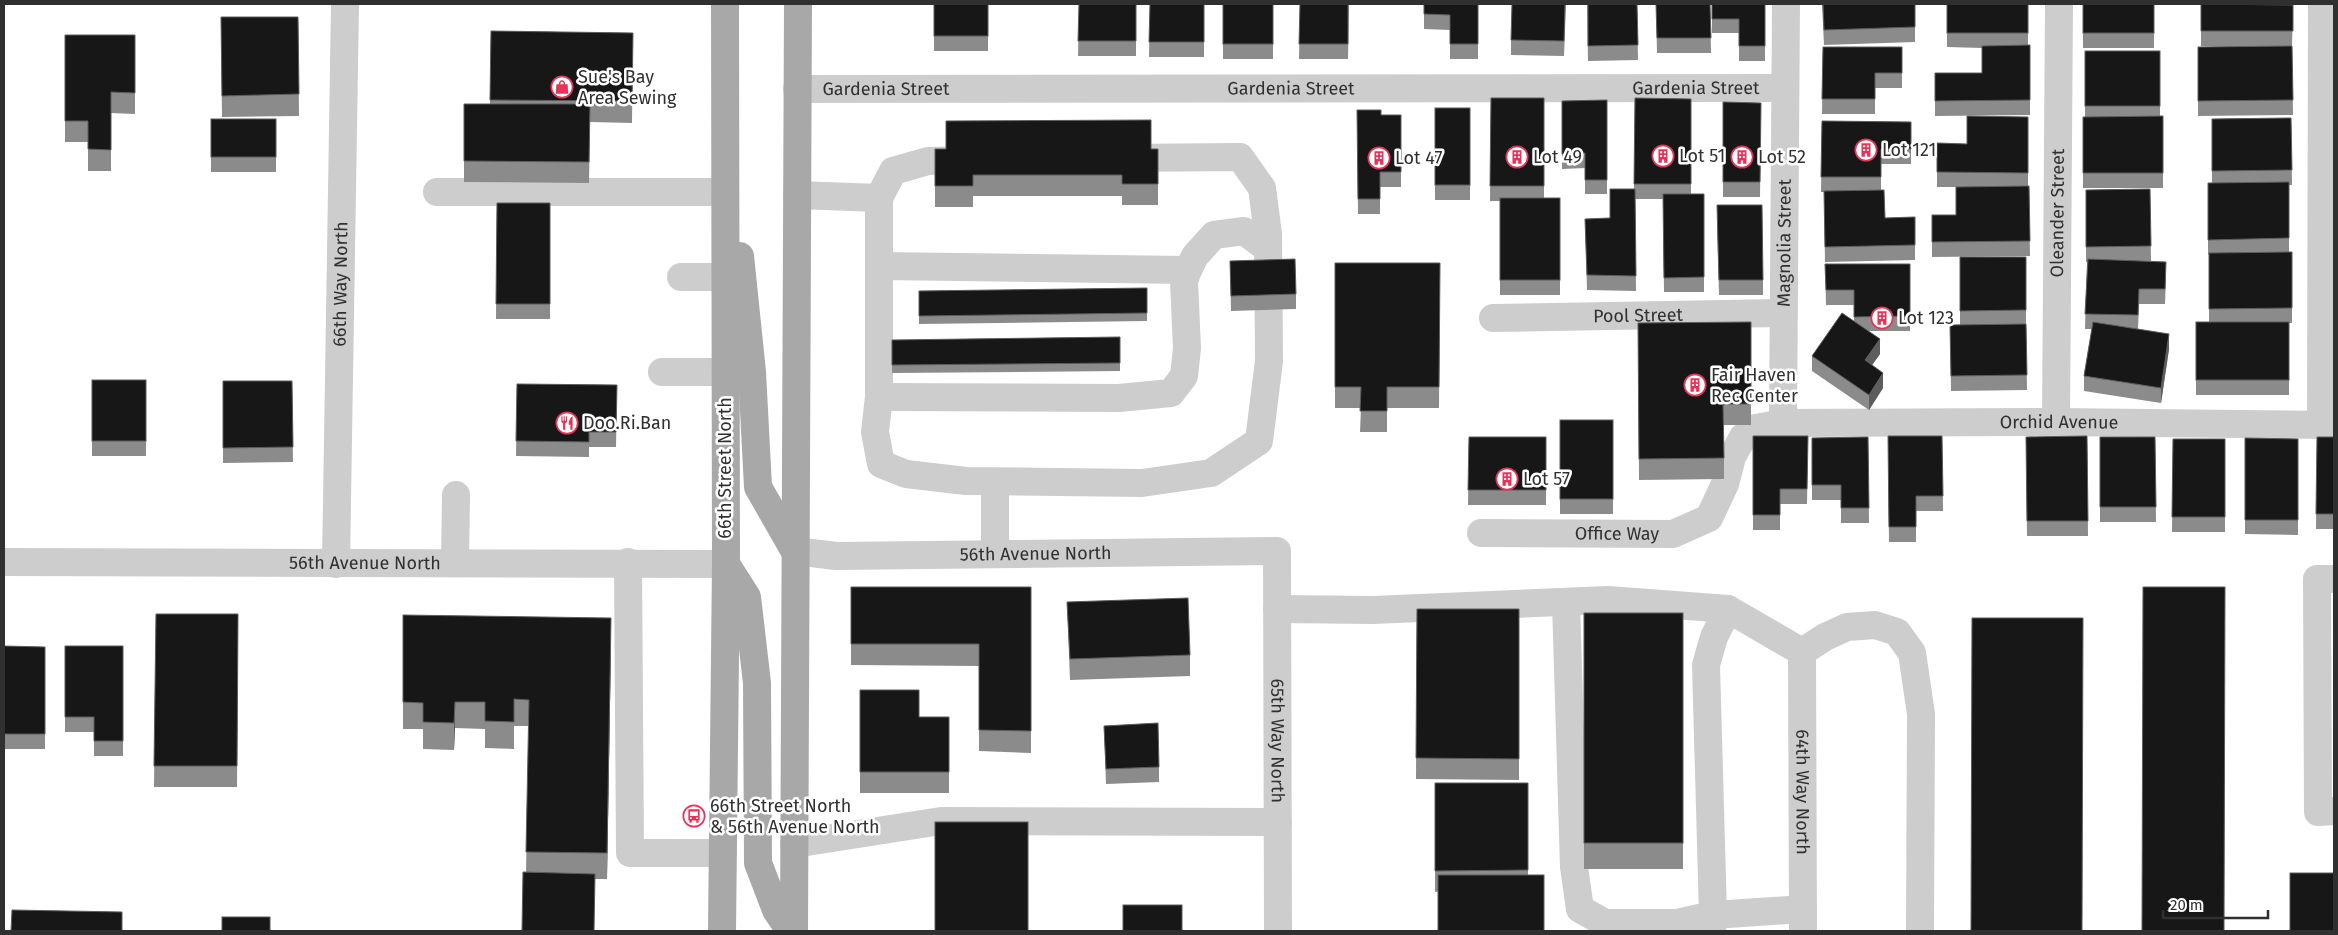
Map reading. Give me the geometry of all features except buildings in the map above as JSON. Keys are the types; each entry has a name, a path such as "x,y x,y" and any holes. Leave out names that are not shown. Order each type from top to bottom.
{"main road":[{"name":"66th Street North","path":"722,931 726,564 724,372 725,4"},
{"path":"792,931 798,4"},
{"path":"726,164 739,209 739,249 752,372 758,487 795,551"},
{"path":"726,564 747,597 757,683 758,864 776,910 792,931"}],"street":[{"name":"66th Way North","path":"336,564 345,4"},
{"name":"Magnolia Street","path":"1783,423 1786,4"},
{"name":"Oleander Street","path":"2056,422 2059,4"},
{"path":"2322,4 2328,425"},
{"name":"Gardenia Street","path":"797,90 1784,88"},
{"path":"996,160 928,161 893,170 879,198 879,397 874,432 881,464 906,474 995,483 1142,483 1211,473 1259,441 1269,361 1268,249 1262,188 1240,156 1094,158"},
{"path":"437,192 725,192"},
{"path":"797,195 879,198"},
{"path":"879,397 1119,398 1171,393 1184,376 1187,348 1184,281 1195,256 1214,235 1244,231 1268,249"},
{"path":"879,266 1188,270"},
{"path":"681,277 725,277"},
{"name":"Pool Street","path":"1493,318 1783,313"},
{"path":"662,372 724,372"},
{"name":"Orchid Avenue","path":"1783,423 2056,422 2328,425"},
{"name":"Office Way","path":"1481,533 1673,534 1709,518 1725,484 1732,457 1743,436 1756,428 1783,423"},
{"path":"995,483 995,554"},
{"path":"454,562 456,495"},
{"name":"56th Avenue North","path":"795,551 836,556 1277,551"},
{"name":"65th Way North","path":"1277,551 1278,931"},
{"name":"56th Avenue North","path":"4,562 336,564 628,562 726,564"},
{"path":"628,562 630,853 723,853"},
{"path":"2334,579 2317,579 2318,812 2334,811"},
{"path":"1277,609 1373,610 1608,600 1728,609 1802,652 1825,637 1847,627 1875,625 1897,632 1912,653 1921,714 1920,931"},
{"path":"1566,602 1574,867 1580,909 1605,923 1712,923 1803,920"},
{"path":"1712,923 1706,665 1714,637 1728,609"},
{"name":"64th Way North","path":"1802,652 1803,920"},
{"path":"794,844 942,821 1278,822"}],"place":[{"name":"Sue's Bay Area Sewing","path":"562,87"},
{"name":"Lot 121","path":"1866,150"},
{"name":"Lot 51","path":"1663,156"},
{"name":"Lot 49","path":"1517,157"},
{"name":"Lot 52","path":"1742,157"},
{"name":"Lot 47","path":"1379,158"},
{"name":"Lot 123","path":"1882,318"},
{"name":"Fair Haven Rec Center","path":"1695,385"},
{"name":"Doo.Ri.Ban","path":"567,423"},
{"name":"Lot 57","path":"1507,479"},
{"name":"66th Street North & 56th Avenue North","path":"694,816"}]}
